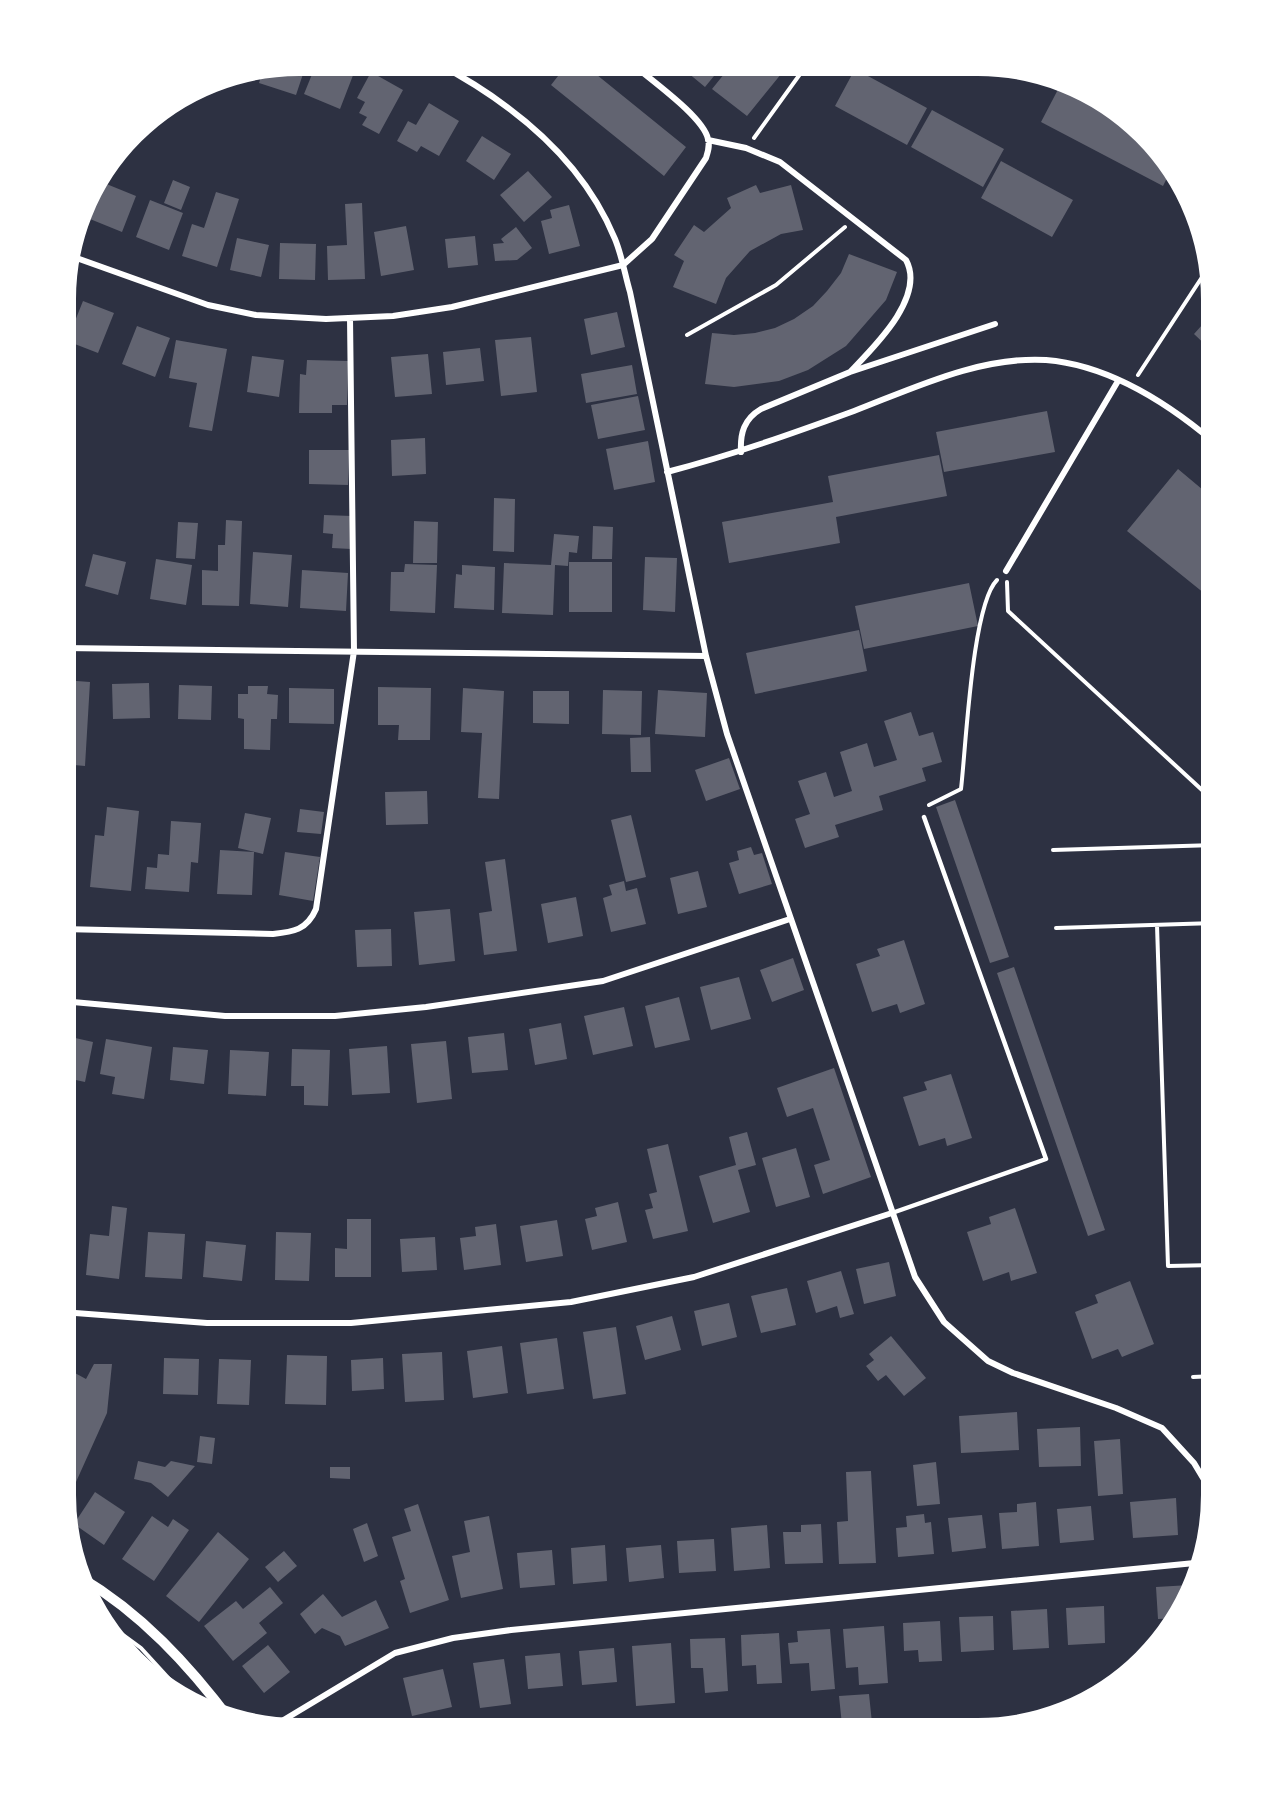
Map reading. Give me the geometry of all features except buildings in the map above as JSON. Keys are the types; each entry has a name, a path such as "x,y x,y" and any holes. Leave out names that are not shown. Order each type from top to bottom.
{"street":[{"path":"452,72 496,98 553,146 572,167 603,215 615,240 623,265 706,656 727,734 915,1277 944,1322 988,1361 1013,1373 1116,1408 1162,1428 1194,1463 1205,1481"},
{"path":"76,258 208,305 256,315 350,318 452,307 623,265 652,239 706,158 708,140 696,120 641,72"},
{"path":"708,140 746,148 780,162 906,260 911,270 909,293 895,320 878,344 850,372"},
{"path":"72,929 273,934 292,932 305,927 316,909 354,651 350,318"},
{"path":"741,452 745,423 750,415 850,372 995,324"},
{"path":"668,472 741,452 938,379 1004,362 1060,362 1118,381 1183,416 1205,435"},
{"path":"1006,571 1118,381"},
{"path":"72,646 706,656"},
{"path":"72,1002 225,1016 335,1016 426,1007 603,981 790,919"},
{"path":"72,1313 196,1323 283,1324 411,1318 561,1303 694,1277 892,1213"},
{"path":"281,1722 395,1653 453,1638 534,1627 1194,1563"},
{"path":"90,1584 155,1633 185,1664 221,1708"}],"lane":[{"path":"892,1213 1046,1159 924,817"}],"path":[{"path":"746,148 801,72"},
{"path":"687,335 776,285 854,219"},
{"path":"1131,387 1204,274"},
{"path":"1006,571 1008,612 1205,793"},
{"path":"924,817 924,808 961,789 979,626 989,589 1006,571"},
{"path":"1053,850 1205,844"},
{"path":"1056,928 1205,923"},
{"path":"1157,925 1168,1266 1205,1265"},
{"path":"1193,1377 1205,1376"},
{"path":"117,1631 141,1648 175,1686"}]}
